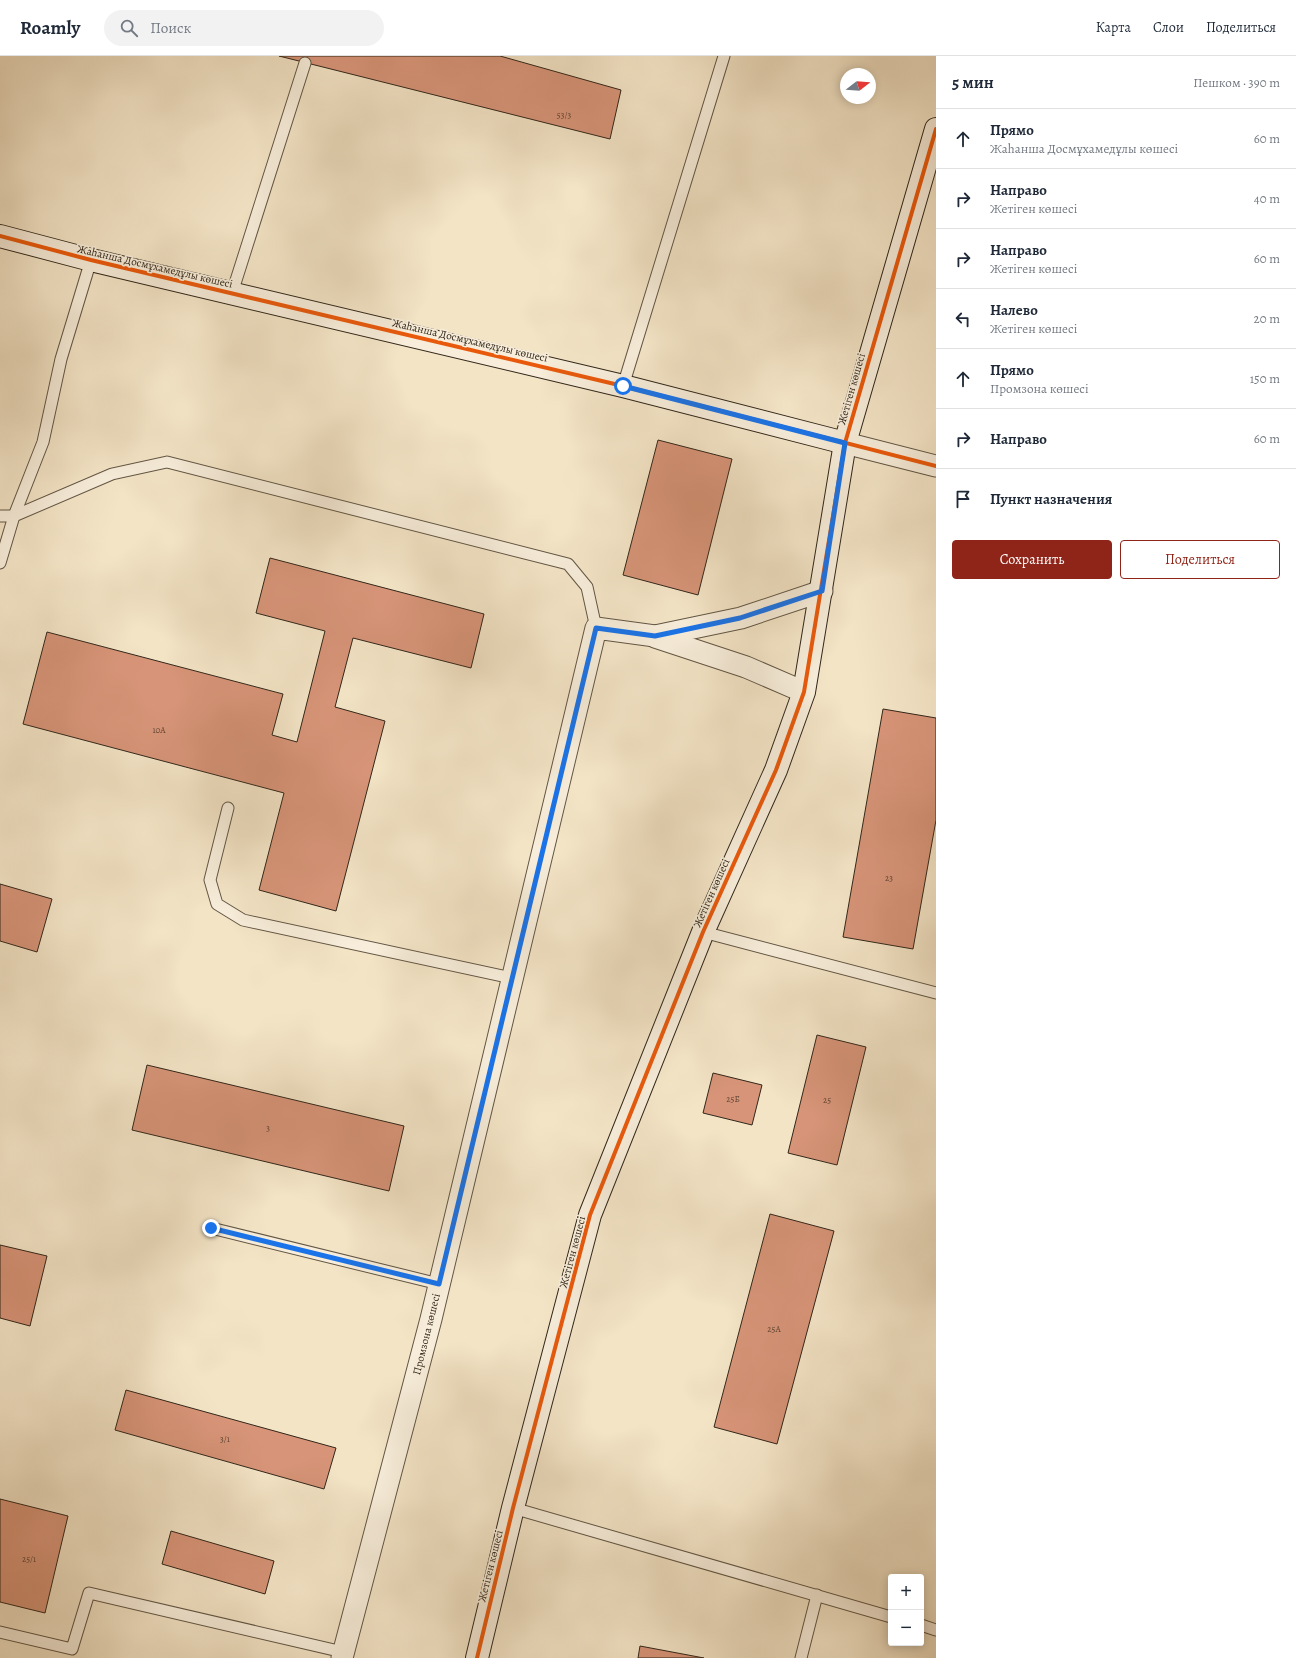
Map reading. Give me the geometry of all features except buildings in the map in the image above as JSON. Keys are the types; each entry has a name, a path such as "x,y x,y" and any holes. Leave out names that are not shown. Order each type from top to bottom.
{"street":[{"name":"Жетіген көшесі","path":"477,1658 513,1508 590,1215 703,932 776,770 804,692 822,591 845,443 936,129"},
{"name":"Жаһанша Досмұхамедұлы көшесі","path":"0,236 91,260 623,386 936,466"},
{"path":"655,636 740,618 822,591"},
{"path":"596,628 655,636 746,667 804,692"},
{"name":"Промзона көшесі","path":"342,1655 439,1284 596,628"}],"lane":[{"path":"623,386 724,56"},
{"path":"232,293 305,62"},
{"path":"0,563 14,516 43,442 61,359 91,260"},
{"path":"0,516 14,516 112,474 167,462 568,564 587,587 596,628"},
{"path":"228,808 210,880 217,904 243,920 512,978"},
{"path":"703,932 936,993"},
{"path":"211,1228 439,1284"},
{"path":"513,1508 888,1616"},
{"path":"0,1632 72,1649 89,1593 342,1655"},
{"path":"801,1658 817,1596"},
{"path":"924,1626 936,1630"}],"cycle path":[{"path":"477,1658 513,1508 590,1215 703,932 776,770 804,692 845,443 936,129"},
{"path":"0,236 91,260 623,386 936,466"}],"route":[{"path":"211,1228 439,1284 596,628 655,636 740,618 822,591 845,443 623,386"}]}
